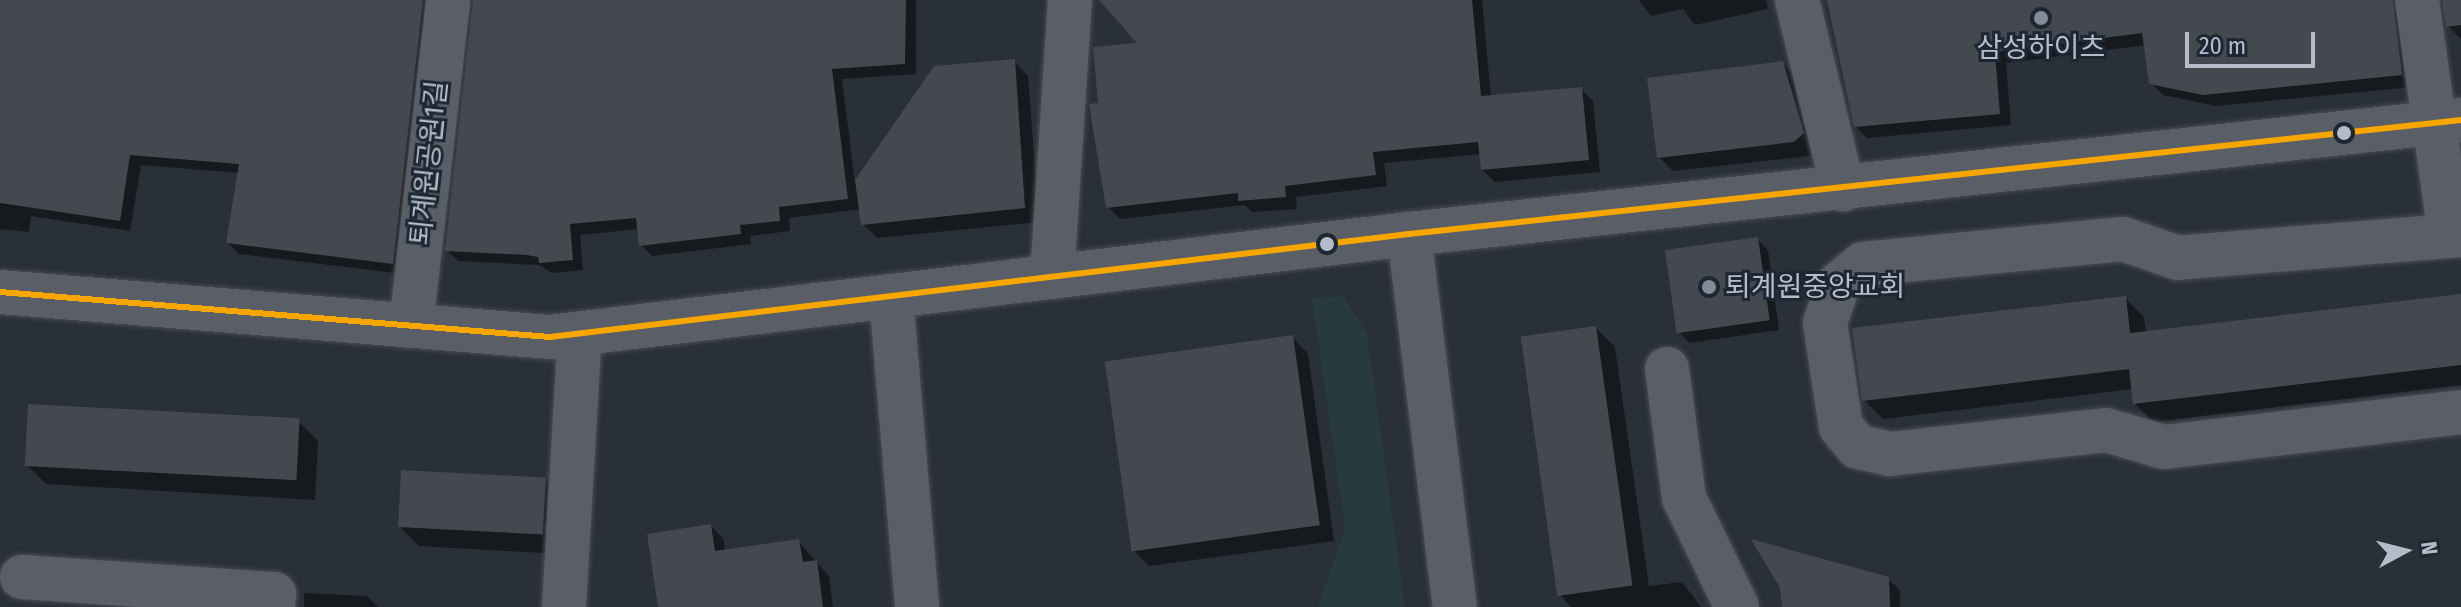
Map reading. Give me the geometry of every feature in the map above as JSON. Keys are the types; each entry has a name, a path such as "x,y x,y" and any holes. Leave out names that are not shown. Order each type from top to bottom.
{"street":[{"name":"퇴계원공원1길","path":"411,326 448,0"},
{"path":"1052,277 1070,0"},
{"path":"1797,0 1843,189"},
{"path":"2417,0 2448,121 2455,236 2178,258 2123,239 1863,264 1838,285 1825,323 1841,427 1858,447 1890,454 2106,430 2164,447 2461,412"},
{"path":"0,292 550,337 1409,234 2448,121"},
{"path":"1409,234 1455,607"},
{"path":"891,296 917,607"},
{"path":"564,607 580,333"},
{"path":"1667,369 1684,498 1737,607"},
{"path":"22,577 274,594 273,607"}],"green space":[{"path":"1344,296 1367,334 1405,607 1318,607 1345,528 1312,298"}],"building":[{"path":"0,0 423,0 393,264 226,243 239,164 130,155 120,221 0,203"},
{"path":"473,0 906,0 905,64 832,69 848,199 779,207 780,221 740,225 741,234 639,246 636,218 570,224 573,260 539,263 538,257 527,255 445,251"},
{"path":"1099,0 1472,0 1481,96 1582,87 1589,160 1481,170 1478,142 1373,152 1376,175 1285,186 1286,197 1238,201 1238,193 1106,208 1089,104 1098,103 1093,47 1137,43"},
{"path":"1827,0 2393,0 2402,75 2203,95 2149,84 2142,33 1995,52 2000,114 1854,127"},
{"path":"2442,0 2461,0 2461,25 2446,27"},
{"path":"1015,59 1025,208 861,225 855,180 934,66"},
{"path":"1783,61 1804,133 1794,142 1657,158 1647,78"},
{"path":"1758,237 1770,320 1677,333 1665,250"},
{"path":"2461,294 2461,365 2133,404 2129,369 1862,401 1852,328 2126,296 2130,333"},
{"path":"1596,326 1632,585 1557,596 1521,337"},
{"path":"1293,335 1320,525 1132,552 1105,361"},
{"path":"28,404 300,418 296,480 25,466"},
{"path":"401,470 546,478 543,535 398,527"},
{"path":"711,524 715,551 799,539 803,562 817,560 823,607 658,607 647,534"},
{"path":"1751,539 1889,577 1890,607 1782,607 1780,588"}],"transit line":[{"path":"0,292 550,337 1409,234 2461,120"}],"place":[{"name":"삼성하이츠","path":"2041,18"},
{"name":"퇴계원중앙교회","path":"1709,287"}]}
